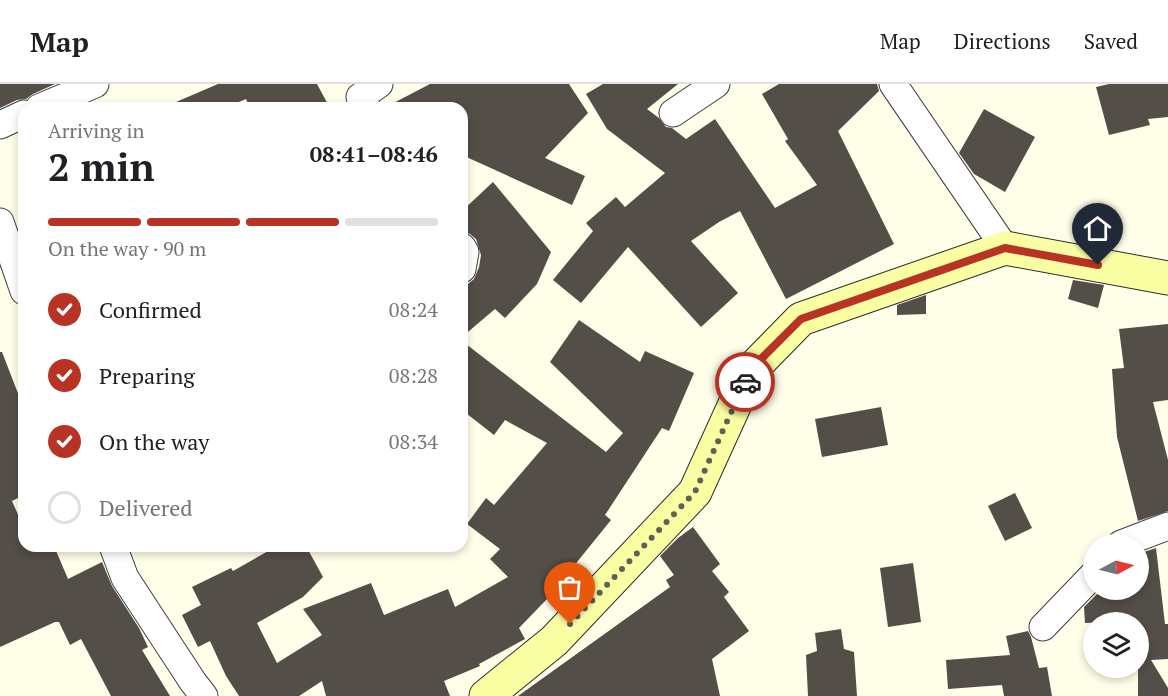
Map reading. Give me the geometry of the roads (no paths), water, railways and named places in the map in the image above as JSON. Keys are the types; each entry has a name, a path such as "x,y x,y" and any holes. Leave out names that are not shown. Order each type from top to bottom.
{"street":[{"path":"53,102 95,84"},
{"path":"363,102 360,97 379,84"},
{"path":"673,113 716,84"},
{"path":"893,84 1005,248"},
{"path":"0,125 18,117"},
{"path":"0,222 18,274"},
{"path":"486,696 554,641 695,492 750,370 801,319 1005,248 1168,278"},
{"path":"1147,534 1168,526"},
{"path":"115,552 125,578 204,696"},
{"path":"1042,627 1083,585"}]}
